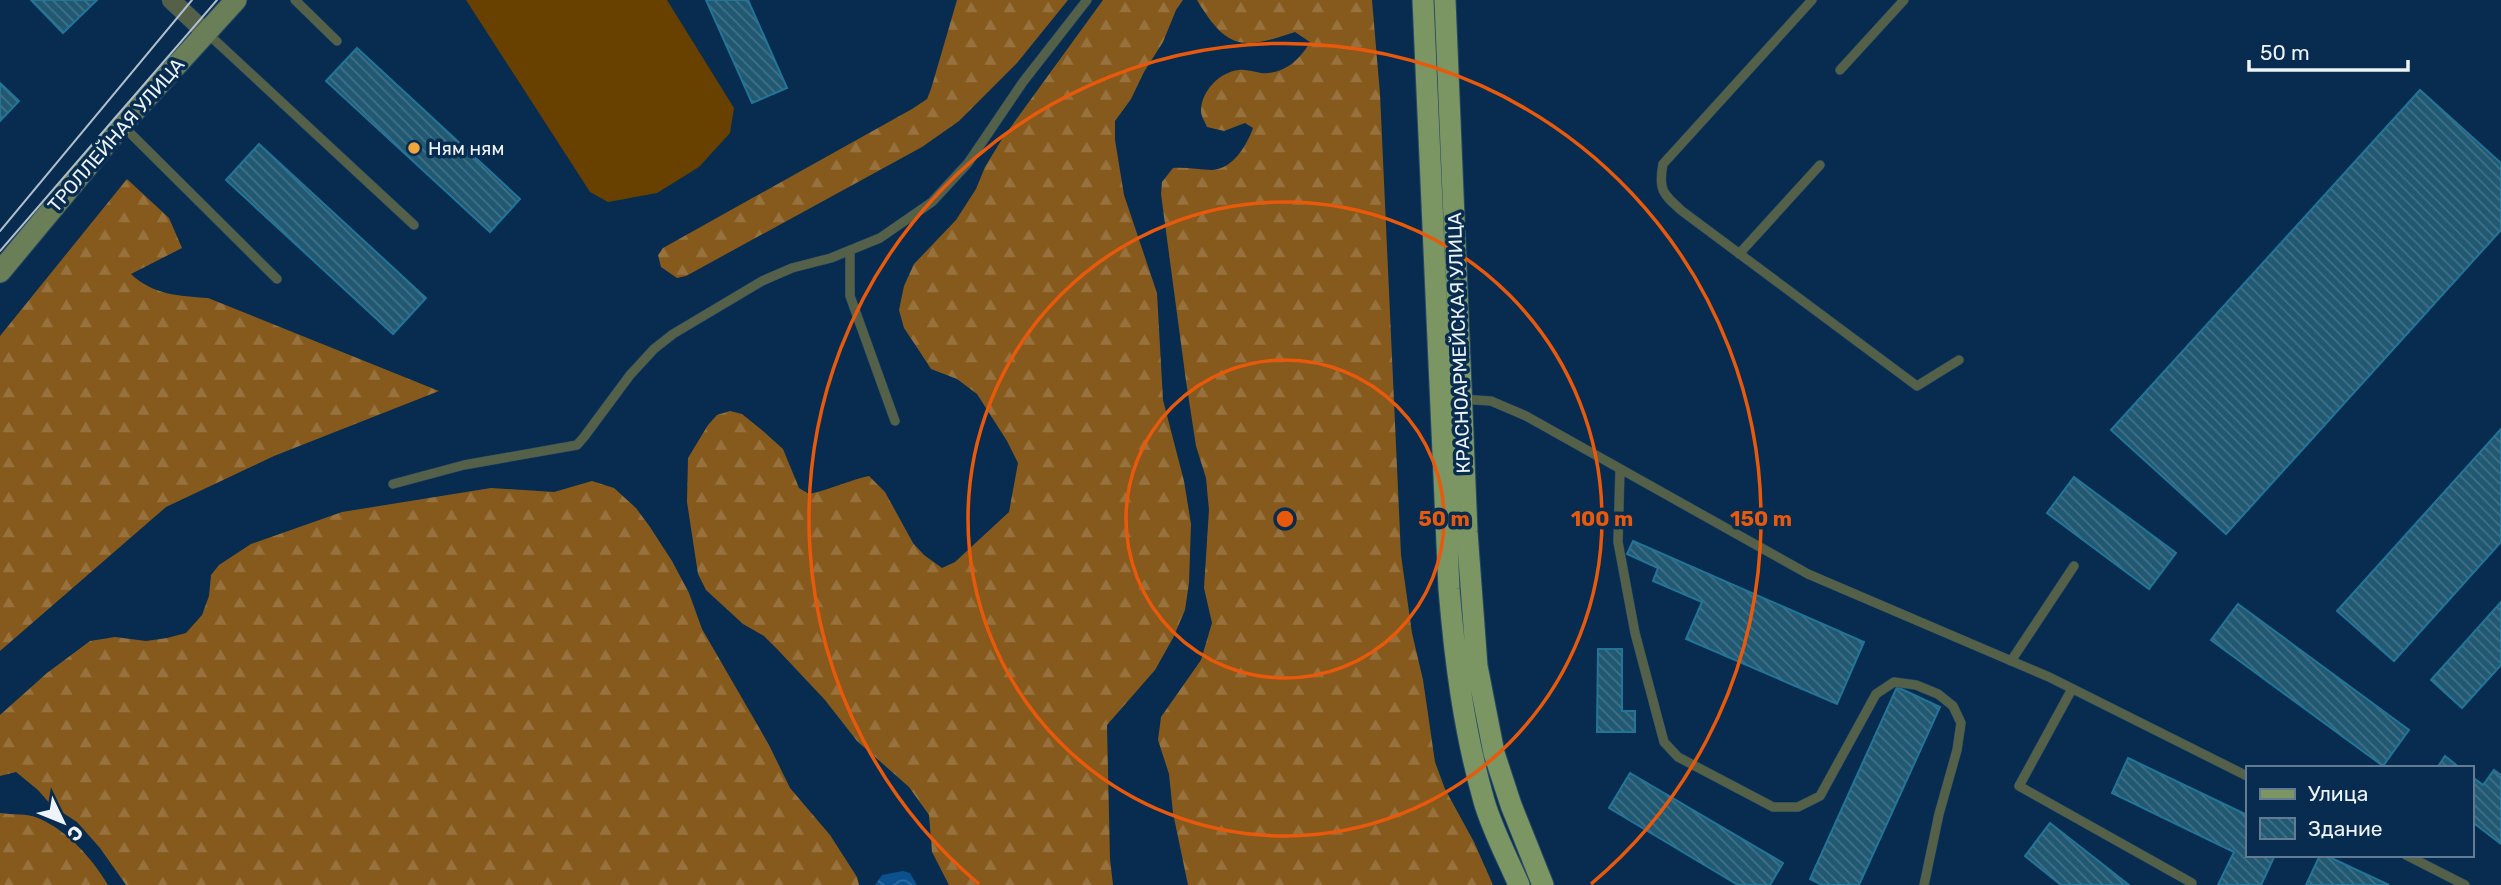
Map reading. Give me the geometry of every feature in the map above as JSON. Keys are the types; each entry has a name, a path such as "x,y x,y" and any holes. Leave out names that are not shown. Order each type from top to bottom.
{"main road":[{"name":"КРАСНОАРМЕЙСКАЯ УЛИЦА","path":"1423,0 1451,400 1467,532 1477,666 1493,753 1543,885"},
{"name":"КРАСНОАРМЕЙСКАЯ УЛИЦА","path":"1445,0 1451,400 1448,589 1455,667 1468,737 1484,803 1519,885"}],"street":[{"path":"171,0 205,32"},
{"name":"ТРОЛЛЕЙНАЯ УЛИЦА","path":"0,272 122,125 236,0"}],"lane":[{"path":"295,0 337,41"},
{"path":"393,484 464,465 577,445 630,375 654,349 673,334 762,281 880,238 911,218 948,186 968,163 1023,82 1087,0"},
{"path":"1812,0 1663,164 1660,180 1664,194 1682,211 1917,386 1959,360"},
{"path":"1840,70 1904,0"},
{"path":"205,32 414,225"},
{"path":"122,125 277,279"},
{"path":"1739,254 1820,165"},
{"path":"850,250 850,296 895,421"},
{"path":"1451,400 1478,399 1505,407 1808,574 2072,689 2246,776"},
{"path":"1620,469 1618,542 1635,633 1664,742 1678,757 1773,807 1798,807 1820,796 1876,694 1894,682 1916,685 1938,694 1954,706 1961,723 1957,750 1939,814 1924,885"},
{"path":"2011,661 2074,566"},
{"path":"2072,689 2019,786 2192,883"},
{"path":"2410,857 2465,885"}],"green space":[{"path":"957,0 1068,0 1017,63 959,121 922,147 686,276 677,278 661,267 658,255 663,248 927,99"},
{"path":"1103,0 1183,0 1131,99 1115,121 1115,140 1124,195 1157,293 1163,400 1184,481 1191,524 1189,583 1185,610 1155,670 1107,725 1113,885 949,885 932,852 929,815 909,787 857,741 825,700 764,636 743,624 706,590 698,574 687,502 688,458 717,415 730,411 742,414 783,449 799,488 809,494 869,476 885,492 913,543 942,568 955,562 1009,512 1018,463 1007,441 977,394 957,379 931,369 904,328 899,310 904,286 914,264 956,220 1002,139"},
{"path":"1197,0 1372,0 1380,94 1401,555 1435,762 1445,789 1474,842 1493,885 1188,885 1173,813 1169,774 1158,740 1161,717 1201,660 1212,623 1204,588 1209,510 1206,478 1196,446 1186,381 1161,194 1162,182 1173,168 1220,169 1233,161 1247,142 1253,128 1245,123 1224,131 1207,127 1201,113 1202,104 1212,84 1232,72 1242,70 1269,73 1284,69 1301,55 1310,42 1295,32 1262,42 1237,42 1218,29"},
{"path":"127,179 169,218 182,248 131,274 139,281 167,293 208,298 439,391 274,456 166,507 0,651 0,336"},
{"path":"592,481 614,488 636,508 650,527 672,561 689,593 702,629 769,745 790,788 830,835 857,877 859,885 126,885 100,848 77,822 51,805 16,772 0,776 0,715 47,673 90,641 115,637 146,641 186,633 202,615 209,596 211,575 219,565 251,544 342,512 491,488 554,492"},
{"path":"0,813 34,816 49,823 86,855 108,885 0,885"}],"shaded area":[{"path":"466,0 667,0 734,108 730,133 699,167 657,193 608,202 590,192"}],"water":[{"path":"903,871 910,873 917,885 875,885 882,875"}],"building":[{"path":"31,0 97,0 63,33"},
{"path":"706,0 748,0 787,88 752,103"},
{"path":"357,48 520,199 490,232 326,81"},
{"path":"0,83 19,101 0,121"},
{"path":"2420,90 2501,163 2501,230 2226,534 2111,430"},
{"path":"259,144 426,298 393,334 226,180"},
{"path":"2501,429 2501,542 2394,661 2337,611"},
{"path":"2074,477 2176,553 2149,589 2047,513"},
{"path":"1633,541 1864,642 1837,704 1686,639 1702,602 1653,581 1658,568 1627,554"},
{"path":"2501,602 2501,665 2462,708 2431,680"},
{"path":"2238,604 2409,730 2383,766 2211,640"},
{"path":"1598,649 1622,649 1622,711 1635,711 1635,732 1597,732"},
{"path":"1897,687 1940,707 1859,885 1822,885 1810,879"},
{"path":"2445,756 2458,766 2438,766"},
{"path":"2128,758 2246,815 2246,857 2274,857 2261,885 2218,885 2234,852 2112,793"},
{"path":"2494,770 2501,775 2501,844 2473,823 2473,778 2483,785"},
{"path":"1630,773 1783,863 1770,885 1738,885 1609,808"},
{"path":"2050,823 2129,885 2061,885 2025,856"},
{"path":"2319,857 2329,857 2389,885 2306,885"}],"tram line":[{"path":"0,231 192,0"},
{"path":"0,251 217,0"}],"place":[{"name":"Ням ням","path":"414,148"}]}
